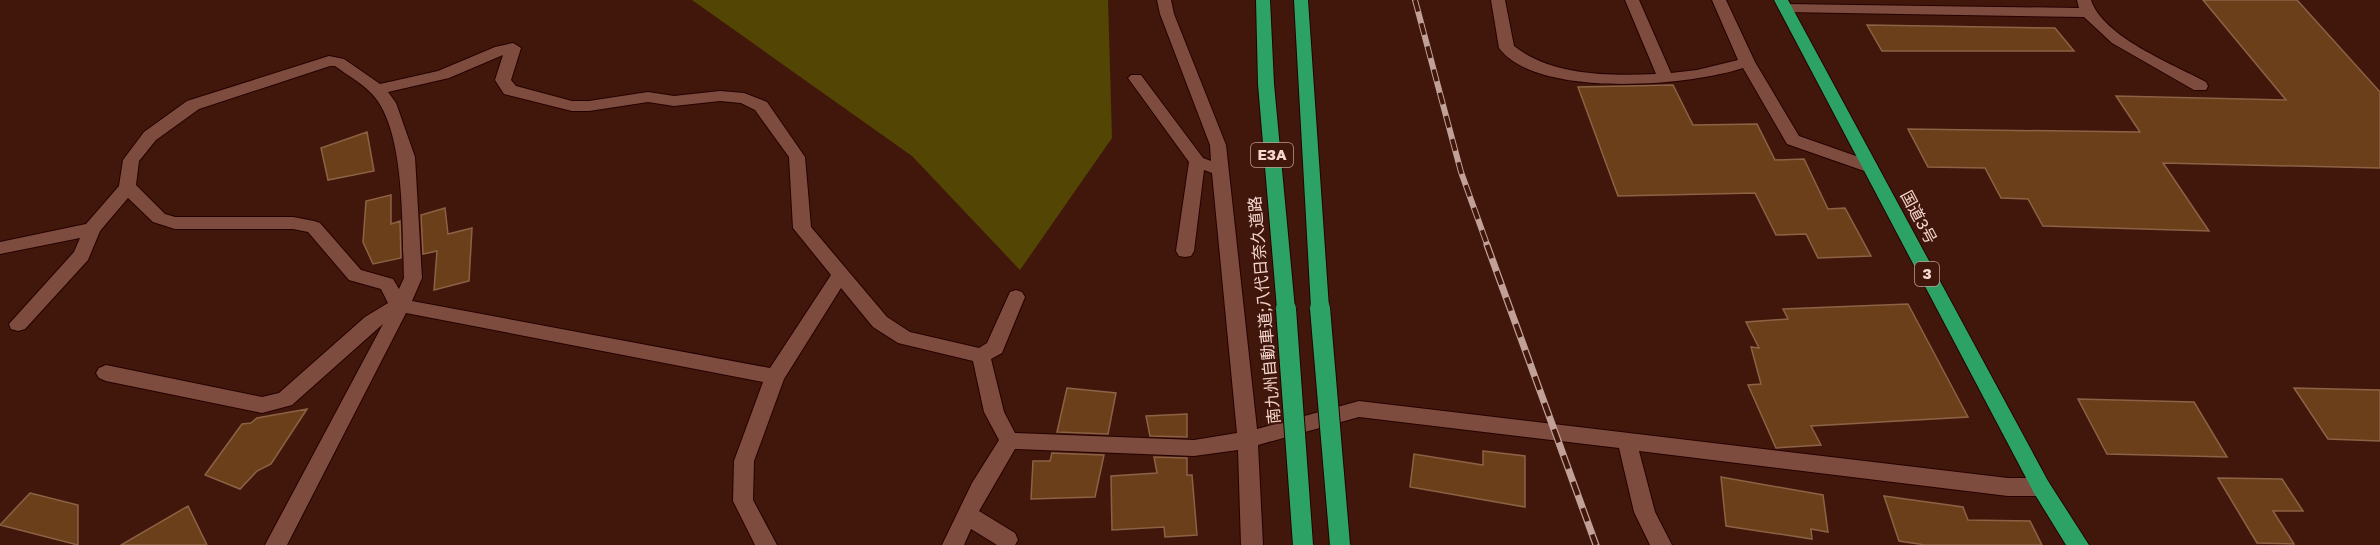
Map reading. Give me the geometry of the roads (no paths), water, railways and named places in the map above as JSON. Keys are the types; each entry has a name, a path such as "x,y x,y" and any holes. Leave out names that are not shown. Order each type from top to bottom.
{"highway":[{"name":"南九州自動車道;八代日奈久道路","path":"1263,0 1266,84 1286,309 1303,545"},
{"name":"E3A","path":"1300,0 1320,308 1340,545"},
{"name":"国道3号","path":"1783,4 2041,487 2078,545"}],"street":[{"path":"1164,0 1167,14 1218,145 1248,440 1252,545"},
{"path":"1498,0 1507,48 1531,66 1610,79 1665,78 1724,71 1747,62"},
{"path":"1632,0 1665,78"},
{"path":"1719,0 1747,62 1793,140 1870,167"},
{"path":"1783,4 2086,7 2117,40 2200,86"},
{"path":"377,88 425,82 465,67 502,49 513,48 503,80 510,90 572,106 589,106 648,97 674,101 720,96 744,98 761,106 797,157 802,228 880,322 905,338 981,356 995,348 1016,297"},
{"path":"18,324 82,255 92,229 128,186 131,160 150,136 194,105 328,62 339,62 377,88 388,103 407,157 413,278 389,331 276,545"},
{"path":"1136,78 1197,162 1221,170"},
{"path":"1185,251 1197,162"},
{"path":"128,186 159,218 175,223 293,223 314,227 355,275 387,284 399,305"},
{"path":"0,248 92,229"},
{"path":"766,545 743,501 744,461 775,377 840,275"},
{"path":"106,373 262,405 285,399 372,322 399,305 775,377"},
{"path":"981,356 994,412 1009,441"},
{"path":"1009,441 1194,448 1248,440 1359,409 2008,488 2041,487"},
{"path":"953,545 979,489 1009,441"},
{"path":"1627,442 1645,512 1661,545"},
{"path":"967,515 1007,540"}],"railway":[{"path":"1415,0 1461,172 1488,247"},
{"path":"1487,245 1596,545"}]}
